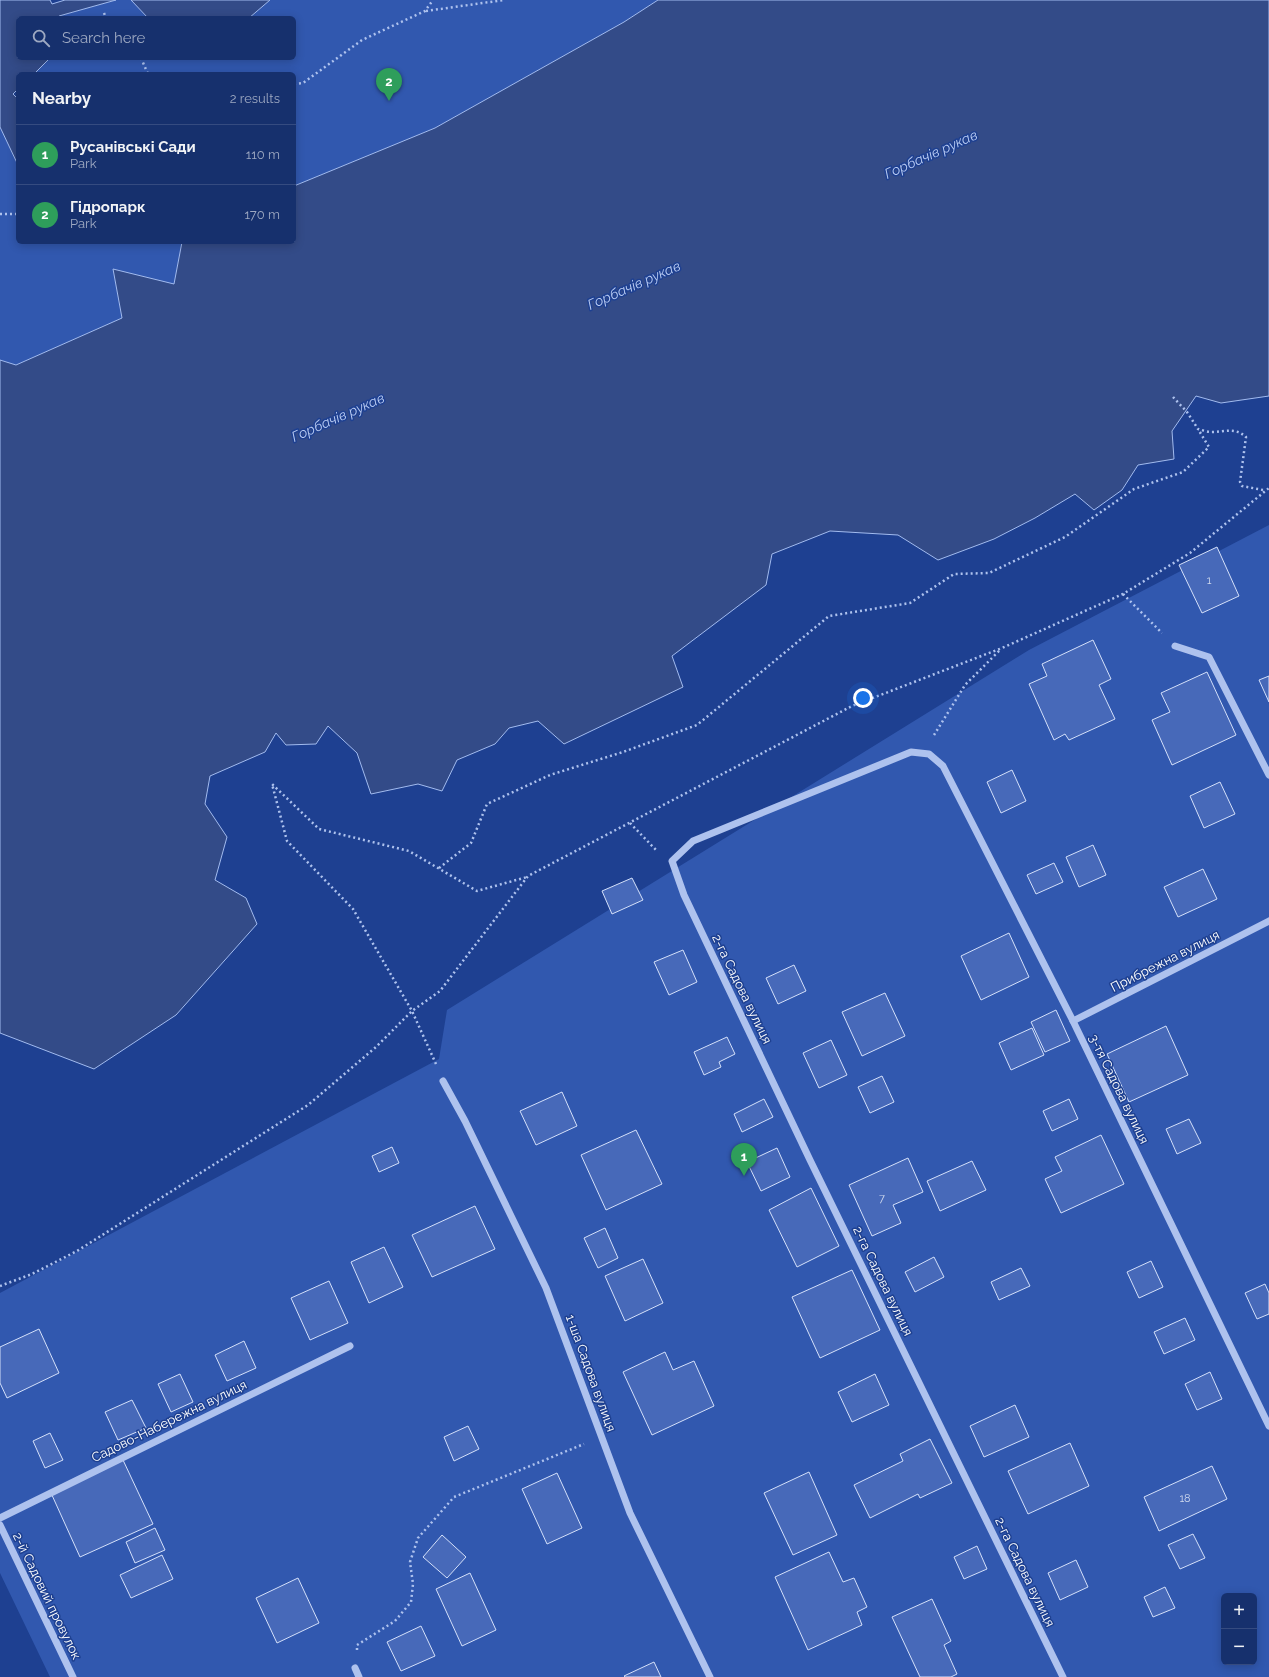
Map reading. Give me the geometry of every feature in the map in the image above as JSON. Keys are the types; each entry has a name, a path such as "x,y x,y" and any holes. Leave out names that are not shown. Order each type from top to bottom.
{"street":[{"path":"1175,646 1209,657 1269,775"},
{"path":"672,861 693,841 911,752"},
{"name":"3-тя Садова вулиця","path":"911,752 929,754 943,766 1073,1021 1269,1426"},
{"name":"2-га Садова вулиця","path":"672,861 684,894 810,1160 1063,1677"},
{"name":"Прибрежна вулиця","path":"1073,1021 1269,921"},
{"name":"1-ша Садова вулиця","path":"443,1081 465,1121 546,1288 630,1513 710,1677"},
{"name":"Садово-Набережна вулиця","path":"0,1518 350,1346"},
{"name":"2-й Садовий провулок","path":"0,1525 73,1677"},
{"path":"354,1668 359,1677"}],"path":[{"path":"425,11 433,0"},
{"path":"296,84 303,84 362,40 425,11 504,0"},
{"path":"143,60 147,72"},
{"path":"0,214 16,214"},
{"path":"439,868 471,843 487,804 550,775 623,752 696,726 829,616 910,603 954,574 989,573 1065,537 1134,489 1183,472 1209,447 1187,412 1173,397"},
{"path":"1198,429 1211,432 1235,430 1242,433 1246,437 1240,482 1242,486 1264,491"},
{"path":"443,1081 412,1011 353,908 287,840 272,784 319,829 408,851 477,891 528,876 852,706 1002,648 1123,594 1190,553 1269,488"},
{"path":"1123,594 1175,646"},
{"path":"911,752 937,734 964,685 1002,648"},
{"path":"630,823 663,857 672,861"},
{"path":"0,1286 32,1274 76,1251 308,1105 376,1047 412,1011 440,991 528,876"},
{"path":"354,1668 357,1645 395,1622 411,1602 413,1584 410,1562 418,1538 454,1497 588,1442"}],"shaded area":[{"path":"116,0 131,0 146,16 59,16"},
{"path":"270,0 658,0 624,22 435,128 296,185 296,72 36,72 48,60 296,60 296,16 251,16"},
{"path":"0,127 16,161 16,244 182,244 174,285 113,269 122,318 16,365 0,360"},
{"path":"1269,525 1269,1677 50,1677 0,1573 0,1293 439,1059 447,1010 1029,650"}],"water":[{"path":"0,0 50,0 52,4 65,0 116,0 59,16 16,16 16,60 48,60 36,72 16,72 16,91 13,94 16,97 16,161 0,127"},
{"path":"131,0 270,0 251,16 146,16"},
{"name":"Горбачів рукав","path":"658,0 1269,0 1269,396 1221,403 1196,396 1172,431 1174,459 1138,465 1122,490 1094,510 1075,494 1035,518 994,539 938,560 898,535 830,531 772,554 766,585 672,656 683,687 564,744 538,721 509,728 495,744 457,760 442,791 418,784 371,794 357,753 328,726 316,744 286,745 276,733 265,752 210,776 205,804 227,837 215,880 246,898 257,924 176,1015 94,1069 0,1033 0,360 16,365 122,318 113,269 174,284 182,244 296,244 296,185 435,128 624,22"}],"building":[{"path":"1217,547 1239,596 1202,613 1179,565"},
{"path":"1093,640 1111,679 1099,685 1115,719 1069,740 1065,734 1054,740 1029,684 1047,676 1042,664"},
{"path":"1207,672 1236,735 1172,765 1152,720 1170,712 1161,693"},
{"path":"1269,676 1269,702 1259,680"},
{"path":"1012,770 1026,801 1001,813 987,782"},
{"path":"1220,782 1235,814 1204,828 1190,796"},
{"path":"1093,845 1106,875 1079,887 1066,857"},
{"path":"1054,863 1063,882 1036,894 1027,875"},
{"path":"1203,869 1217,899 1178,917 1164,887"},
{"path":"632,878 643,900 612,914 602,891"},
{"path":"1009,933 1029,977 981,1000 961,956"},
{"path":"683,950 697,982 669,995 654,962"},
{"path":"794,965 806,991 778,1004 766,978"},
{"path":"885,993 905,1036 862,1056 842,1012"},
{"path":"1056,1010 1070,1041 1045,1052 1031,1022"},
{"path":"1166,1026 1188,1075 1129,1102 1107,1054"},
{"path":"1032,1028 1044,1055 1011,1070 999,1043"},
{"path":"727,1037 735,1054 719,1062 721,1067 704,1075 694,1052"},
{"path":"831,1040 847,1075 819,1088 803,1053"},
{"path":"882,1076 894,1102 870,1113 858,1087"},
{"path":"562,1092 577,1126 536,1145 520,1111"},
{"path":"764,1099 773,1117 742,1132 734,1114"},
{"path":"1069,1099 1078,1119 1052,1131 1043,1111"},
{"path":"1189,1119 1201,1143 1177,1154 1166,1129"},
{"path":"636,1130 662,1184 606,1210 581,1155"},
{"path":"1101,1135 1124,1184 1061,1213 1045,1179 1062,1171 1055,1157"},
{"path":"392,1147 399,1163 379,1172 372,1156"},
{"path":"777,1148 790,1177 761,1191 747,1162"},
{"path":"908,1158 923,1192 893,1205 901,1223 872,1236 849,1185"},
{"path":"972,1161 986,1190 940,1211 927,1181"},
{"path":"811,1188 839,1246 797,1267 769,1210"},
{"path":"475,1206 495,1249 432,1277 412,1235"},
{"path":"605,1228 618,1258 598,1268 584,1238"},
{"path":"384,1247 403,1287 369,1303 351,1262"},
{"path":"934,1257 944,1277 915,1292 905,1272"},
{"path":"643,1259 663,1303 625,1321 605,1276"},
{"path":"1151,1261 1163,1287 1139,1298 1127,1272"},
{"path":"1021,1268 1030,1286 999,1300 991,1282"},
{"path":"852,1270 880,1330 820,1358 792,1297"},
{"path":"329,1281 348,1323 310,1340 291,1298"},
{"path":"1265,1284 1269,1293 1269,1314 1257,1319 1245,1293"},
{"path":"1185,1318 1195,1340 1164,1354 1154,1332"},
{"path":"39,1329 59,1373 7,1398 0,1383 0,1347"},
{"path":"244,1341 256,1368 227,1381 215,1355"},
{"path":"665,1352 673,1370 694,1361 714,1406 652,1435 623,1372"},
{"path":"1210,1372 1222,1399 1197,1410 1185,1384"},
{"path":"180,1374 193,1402 171,1412 158,1384"},
{"path":"875,1374 889,1405 852,1422 838,1392"},
{"path":"132,1400 146,1428 118,1440 105,1412"},
{"path":"1015,1405 1029,1437 984,1457 970,1426"},
{"path":"468,1426 479,1449 454,1461 444,1437"},
{"path":"50,1433 63,1460 45,1468 33,1441"},
{"path":"930,1439 952,1483 920,1498 918,1494 870,1518 854,1485 903,1461 900,1454"},
{"path":"1070,1443 1089,1486 1028,1514 1008,1471"},
{"path":"123,1460 153,1524 80,1557 51,1493"},
{"path":"1212,1466 1227,1499 1159,1531 1144,1497"},
{"path":"809,1472 837,1535 793,1555 764,1493"},
{"path":"557,1473 582,1528 547,1544 522,1489"},
{"path":"155,1528 165,1550 135,1563 126,1542"},
{"path":"1193,1534 1205,1558 1180,1569 1168,1545"},
{"path":"442,1535 466,1557 447,1578 423,1557"},
{"path":"977,1546 987,1569 964,1579 954,1557"},
{"path":"829,1552 843,1582 854,1578 867,1607 857,1612 862,1625 808,1650 775,1577"},
{"path":"162,1555 173,1579 131,1598 120,1575"},
{"path":"1076,1560 1088,1587 1060,1600 1048,1573"},
{"path":"470,1573 496,1630 462,1646 436,1589"},
{"path":"298,1578 319,1623 277,1643 256,1598"},
{"path":"1165,1587 1175,1608 1153,1617 1144,1597"},
{"path":"932,1599 951,1641 944,1645 957,1674 951,1677 920,1677 892,1617"},
{"path":"421,1626 435,1656 401,1671 387,1642"},
{"path":"654,1662 661,1677 624,1676"}],"place":[{"name":"Гідропарк","path":"389,101"},
{"name":"Русанівські Сади","path":"744,1176"}]}
